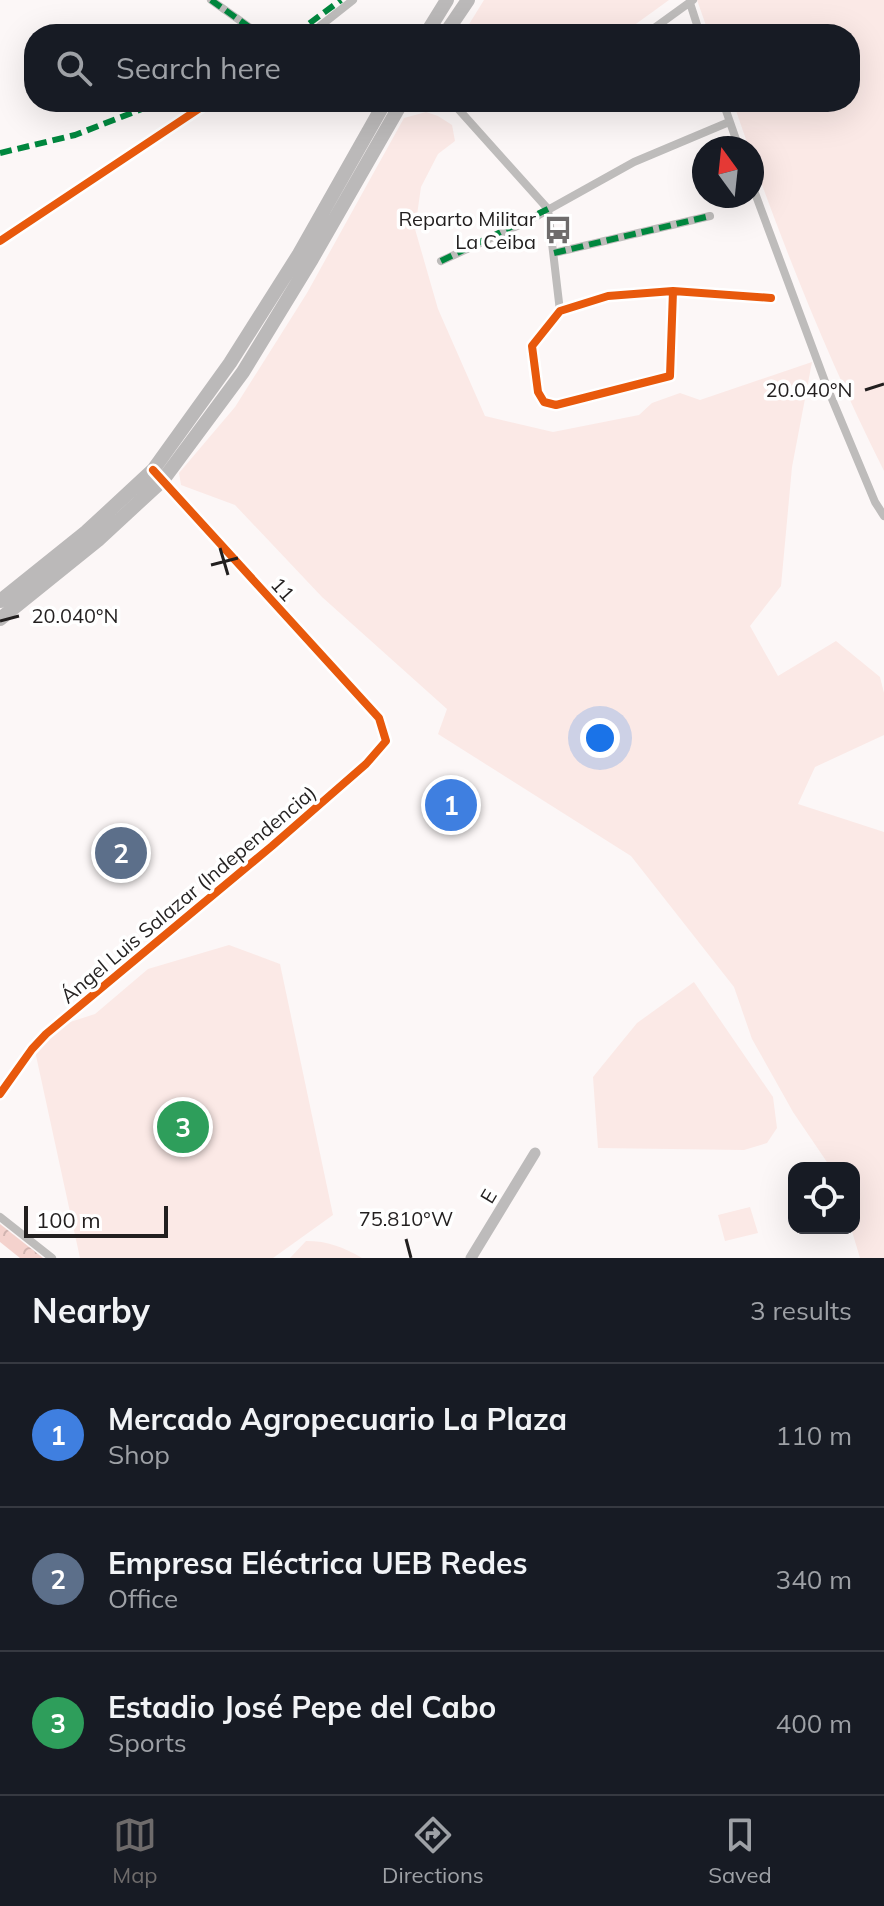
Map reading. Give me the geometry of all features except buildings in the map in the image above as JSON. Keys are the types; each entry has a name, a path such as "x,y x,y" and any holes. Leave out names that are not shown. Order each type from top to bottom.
{"highway":[{"path":"432,24 447,0"},
{"path":"452,24 468,0"},
{"path":"0,601 158,475 299,254 379,112"},
{"path":"0,619 98,540 158,475 243,372 396,112"}],"street":[{"path":"211,0 245,24"},
{"path":"323,24 353,0"},
{"path":"660,24 691,2 697,24"},
{"path":"0,241 194,112"},
{"path":"461,112 548,209 560,311"},
{"path":"726,112 734,136"},
{"path":"441,261 548,209 634,162 729,122"},
{"path":"761,208 827,387 875,502 884,516"},
{"path":"554,253 710,216"},
{"path":"673,291 670,376 556,405 544,402 538,392 532,346 560,311 608,296 673,291 771,298"},
{"name":"11","path":"158,475 379,718"},
{"name":"Ángel Luis Salazar (Independencia)","path":"0,1094 46,1034 366,764 386,741 379,718"},
{"name":"E","path":"471,1258 535,1153"},
{"path":"0,1217 52,1258"}],"shaded area":[{"path":"484,0 669,0 636,24 469,24"},
{"path":"697,0 884,0 884,471 813,316 766,197 764,136 745,136 736,112 860,112 860,24 705,24"},
{"path":"426,112 452,125 455,141 438,154 421,187 415,229 438,309 485,416 553,432 639,415 652,403 680,393 700,400 812,362 792,467 781,586 750,626 778,676 836,641 880,677 884,693 884,735 815,767 798,804 884,832 884,1258 860,1258 853,1234 860,1234 860,1162 827,1162 793,1112 752,1039 734,987 631,856 438,734 447,709 322,597 235,505 181,485 179,473 235,407 307,293 404,118"},
{"path":"229,945 280,964 333,1215 273,1258 80,1258 35,1051 64,1024 95,1014 148,969"},
{"path":"694,982 773,1097 777,1128 767,1143 744,1150 598,1148 593,1077 637,1023"},
{"path":"750,1207 758,1233 725,1241 718,1215"},
{"path":"306,1241 335,1245 362,1258 290,1258"}],"green space":[{"path":"0,1224 43,1258 20,1258 0,1242"}],"marked path":[{"path":"211,0 245,24"},
{"path":"309,24 341,0"},
{"path":"0,153 75,135 134,112"},
{"path":"441,261 548,209"},
{"path":"554,253 710,216"}],"cycle path":[{"path":"0,241 194,112"},
{"path":"673,291 670,376 556,405 544,402 538,392 532,346 560,311 608,296 673,291 771,298"},
{"path":"0,1094 46,1034 272,846 366,764 386,741 379,718 153,470"}],"place":[{"name":"Reparto Militar La Ceiba","path":"558,230"},
{"name":"Mercado Agropecuario La Plaza","path":"451,805"},
{"name":"Empresa Eléctrica UEB Redes","path":"121,853"},
{"name":"Estadio José Pepe del Cabo","path":"183,1127"}]}
